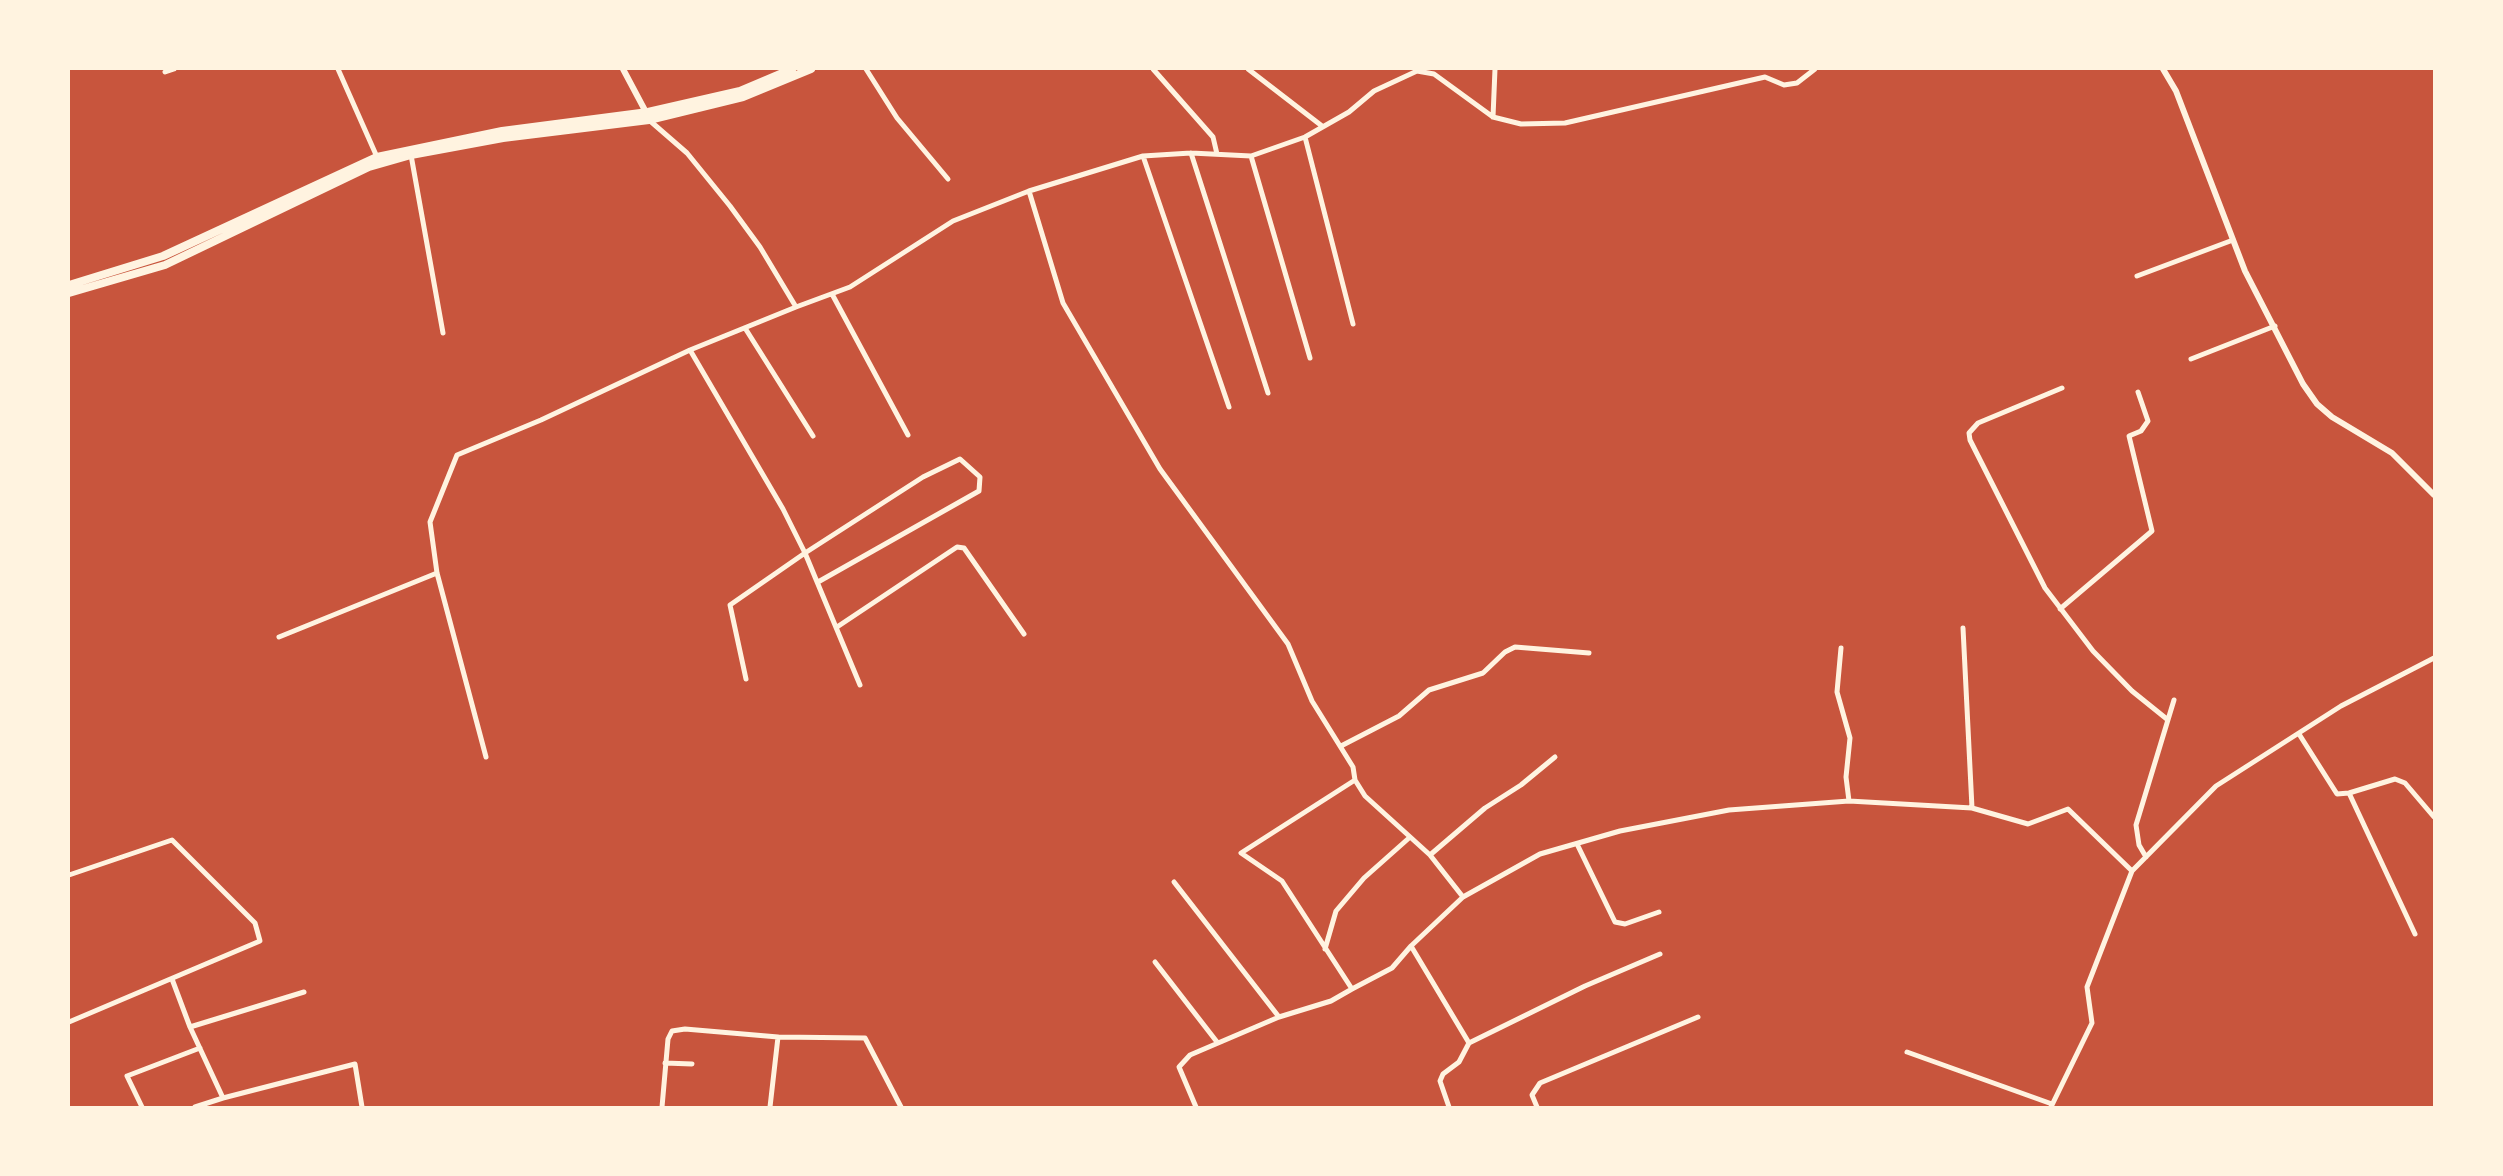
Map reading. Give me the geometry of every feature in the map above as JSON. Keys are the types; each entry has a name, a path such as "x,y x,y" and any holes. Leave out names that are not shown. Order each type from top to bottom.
{"highway":[{"path":"69,285 164,260 377,158 502,131 649,116 740,91 792,69"},
{"path":"69,293 164,260 369,167 411,156 503,138 649,116 743,98 811,69"}],"street":[{"path":"165,72 174,69"},
{"path":"338,69 377,158"},
{"path":"623,69 649,116 687,153 730,206 760,247 796,307"},
{"path":"866,69 897,118 948,179"},
{"path":"1153,69 1214,137 1217,154"},
{"path":"1248,69 1322,126"},
{"path":"1493,117 1495,69"},
{"path":"486,757 437,573 430,522 457,455 541,420 690,350 850,287 953,221 1029,191 1143,156 1191,153 1251,156 1305,137 1349,112 1374,91 1417,71 1434,74 1493,117 1521,124 1565,123 1765,77 1784,85 1797,83 1815,69"},
{"path":"2163,69 2176,92 2245,271 2303,384 2317,404 2332,417 2392,453 2434,495"},
{"path":"1305,137 1353,324"},
{"path":"1191,153 1268,393"},
{"path":"411,156 443,333"},
{"path":"1143,156 1229,406"},
{"path":"1251,156 1310,358"},
{"path":"1029,191 1063,303 1160,469 1288,644 1312,701 1353,767 1355,780 1365,796 1430,855 1463,897"},
{"path":"2137,276 2233,240"},
{"path":"832,294 908,435"},
{"path":"2191,359 2275,326"},
{"path":"745,328 813,436"},
{"path":"690,350 783,509 818,582 860,685"},
{"path":"2062,388 1978,423 1969,432 1970,440 2045,588 2093,651 2132,691 2168,720"},
{"path":"2061,609 2152,531 2129,436 2141,431 2148,421 2138,392"},
{"path":"746,680 730,605 922,477 960,459 980,477 979,491 818,582"},
{"path":"837,627 957,547 964,548 1024,634"},
{"path":"279,637 437,573"},
{"path":"1963,628 1972,808"},
{"path":"1341,746 1399,716 1429,690 1483,673 1505,652 1515,647 1589,653"},
{"path":"1841,648 1837,692 1850,738 1846,777 1849,801"},
{"path":"1906,1052 2051,1106 2092,1023 2086,987 2132,871 2216,786 2341,706 2434,658"},
{"path":"2146,857 2139,845 2136,825 2174,700"},
{"path":"2299,734 2337,794 2349,793 2395,778 2405,783 2434,817"},
{"path":"1430,855 1485,808 1521,784 1555,757"},
{"path":"1352,989 1324,950 1282,882 1240,853 1355,780"},
{"path":"2349,793 2415,934"},
{"path":"1196,1107 1179,1067 1190,1055 1279,1017 1331,1001 1392,968 1411,946 1463,897 1540,854 1620,831 1730,810 1849,801 1972,808 2028,824 2068,809 2132,871"},
{"path":"1324,950 1336,911 1364,879 1409,838"},
{"path":"69,875 172,840 255,923 260,941 69,1022"},
{"path":"1577,844 1615,922 1625,924 1659,912"},
{"path":"1174,882 1279,1017"},
{"path":"1411,946 1469,1043"},
{"path":"1449,1107 1440,1081 1443,1074 1459,1062 1469,1043 1585,986 1660,954"},
{"path":"1155,962 1217,1042"},
{"path":"172,979 190,1027 224,1098"},
{"path":"190,1027 304,992"},
{"path":"1537,1107 1532,1095 1540,1083 1698,1017"},
{"path":"662,1107 664,1063 668,1039 672,1031 679,1029 778,1037 865,1038 901,1107"},
{"path":"770,1107 778,1037"},
{"path":"142,1107 128,1076 200,1048"},
{"path":"664,1063 692,1064"},
{"path":"195,1107 355,1064 362,1107"}]}
